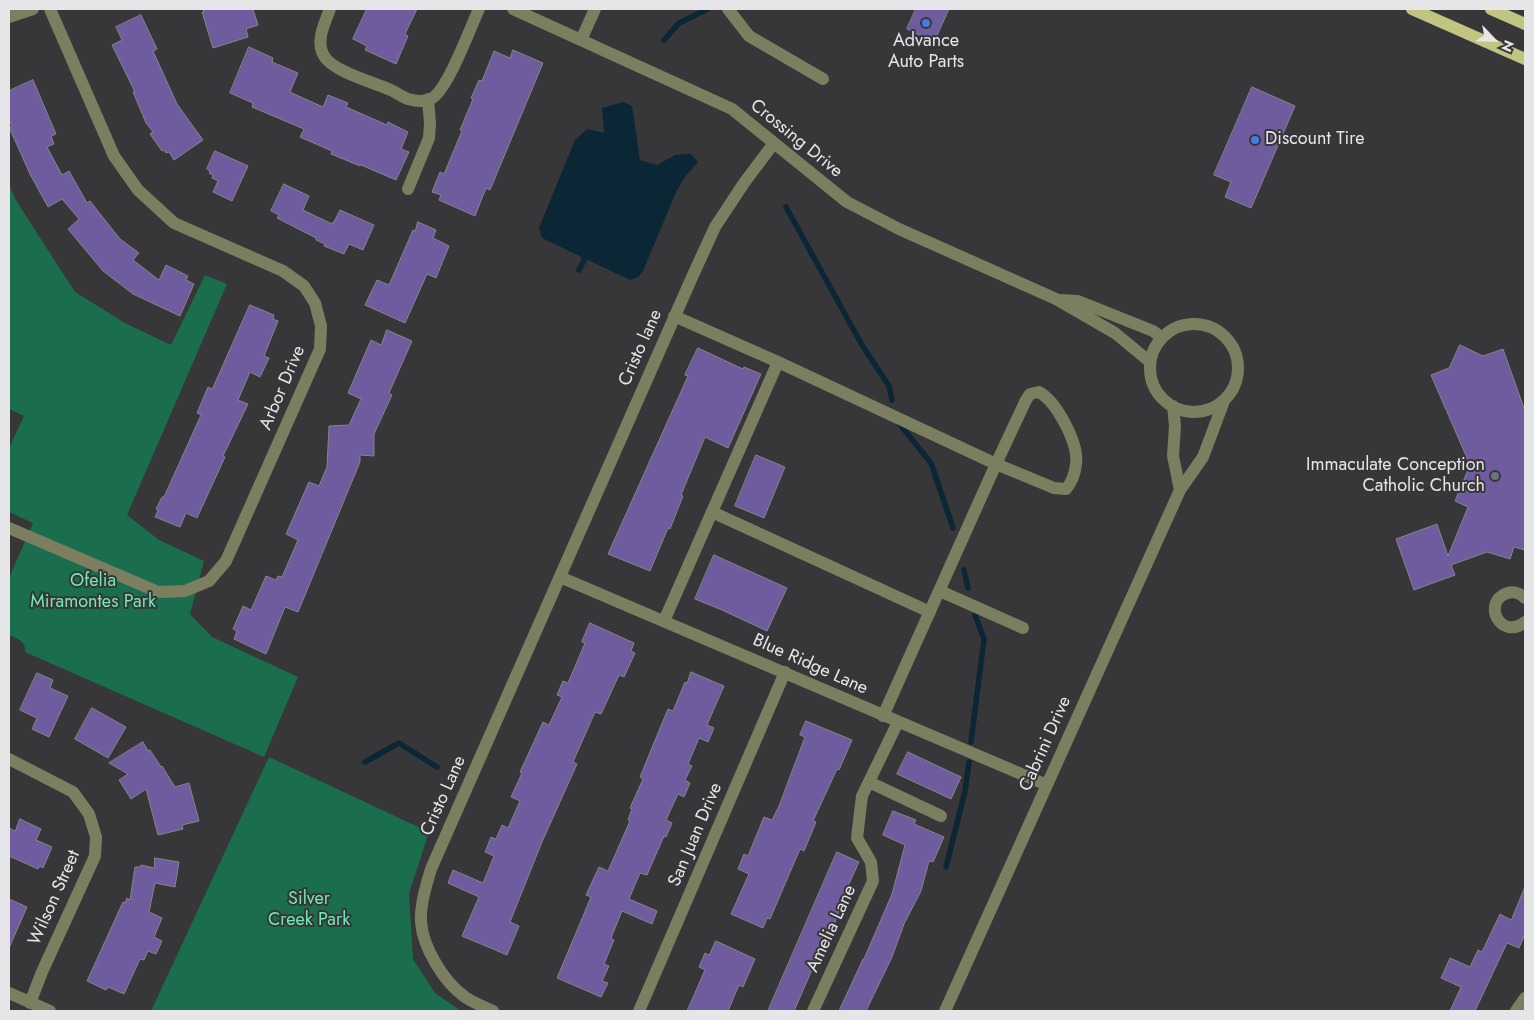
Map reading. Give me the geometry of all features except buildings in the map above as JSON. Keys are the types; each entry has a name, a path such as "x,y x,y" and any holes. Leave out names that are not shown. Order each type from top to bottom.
{"main road":[{"path":"1412,9 1525,59"},
{"path":"1491,9 1525,24"}],"street":[{"path":"9,17 33,9"},
{"name":"Arbor Drive","path":"9,528 158,592 185,592 209,581 226,561 320,349 321,326 316,303 304,286 283,272 174,223 138,190 114,156 50,9"},
{"path":"330,9 322,28 320,45 324,56 332,65 408,99 419,101 431,99 444,87 479,9"},
{"name":"Crossing Drive","path":"513,9 732,109 847,202 899,229 1056,300 1115,333 1150,362"},
{"path":"581,40 595,9"},
{"path":"728,9 749,36 823,79"},
{"path":"408,189 429,138 428,99"},
{"name":"Cristo lane","path":"560,577 715,227 744,183 774,143"},
{"name":"Crossing Drive","path":"1056,300 1078,301 1153,331 1162,338"},
{"path":"674,316 778,362 996,464 1054,488 1066,490 1072,482 1077,462 1071,437 1059,412 1045,395 1040,392 1030,394 996,464 883,716"},
{"path":"1185,324 1199,324 1212,327 1224,334 1233,346 1238,360 1238,375 1233,390 1213,408 1199,412 1186,411 1173,406 1162,398 1155,388 1150,362 1154,349 1162,338 1172,329 1185,324"},
{"path":"664,620 778,362"},
{"name":"Cabrini Drive","path":"945,1011 1180,490 1203,457 1224,400"},
{"path":"1173,406 1175,426 1173,456 1180,490"},
{"path":"712,512 930,612"},
{"name":"Blue Ridge Lane","path":"560,577 1047,785"},
{"name":"Cristo Lane","path":"493,1011 465,996 444,977 429,953 421,923 423,898 431,869 560,577"},
{"path":"940,591 1023,628"},
{"path":"1525,598 1520,594 1510,592 1501,596 1495,604 1495,614 1500,623 1509,628 1519,627 1525,622"},
{"name":"San Juan Drive","path":"640,1011 785,672"},
{"name":"Amelia Lane","path":"813,1011 873,881 871,862 857,838 862,796 898,722"},
{"name":"Wilson Street","path":"9,759 73,792 89,814 96,837 95,856 30,1002"},
{"path":"869,782 941,816"},
{"path":"9,993 50,1011"},
{"path":"1516,1011 1525,998"}],"green space":[{"name":"Ofelia Miramontes Park","path":"9,185 17,202 75,292 125,323 171,345 205,275 227,284 127,515 159,540 204,561 190,614 212,637 298,677 264,757 25,652 23,643 9,635 9,578 33,523 9,512 9,448 24,416 9,409"},
{"name":"Silver Creek Park","path":"269,757 429,832 409,894 413,959 435,993 461,1011 151,1011"}],"water":[{"path":"623,102 632,106 640,160 657,165 675,155 691,154 698,162 684,178 676,192 643,271 638,277 630,280 542,238 539,228 575,140 587,129 604,133 602,108"}],"waterway":[{"path":"664,40 679,23 708,9"},
{"path":"786,207 862,345 889,386 892,400"},
{"path":"579,270 588,252"},
{"path":"898,422 931,463 953,528"},
{"path":"964,570 968,588"},
{"path":"971,742 984,639 975,615"},
{"path":"365,762 399,743 437,767"},
{"path":"946,867 965,791 969,762"}],"place":[{"name":"Advance Auto Parts","path":"926,23"},
{"name":"Discount Tire","path":"1255,140"},
{"name":"Immaculate Conception Catholic Church","path":"1495,476"}]}
